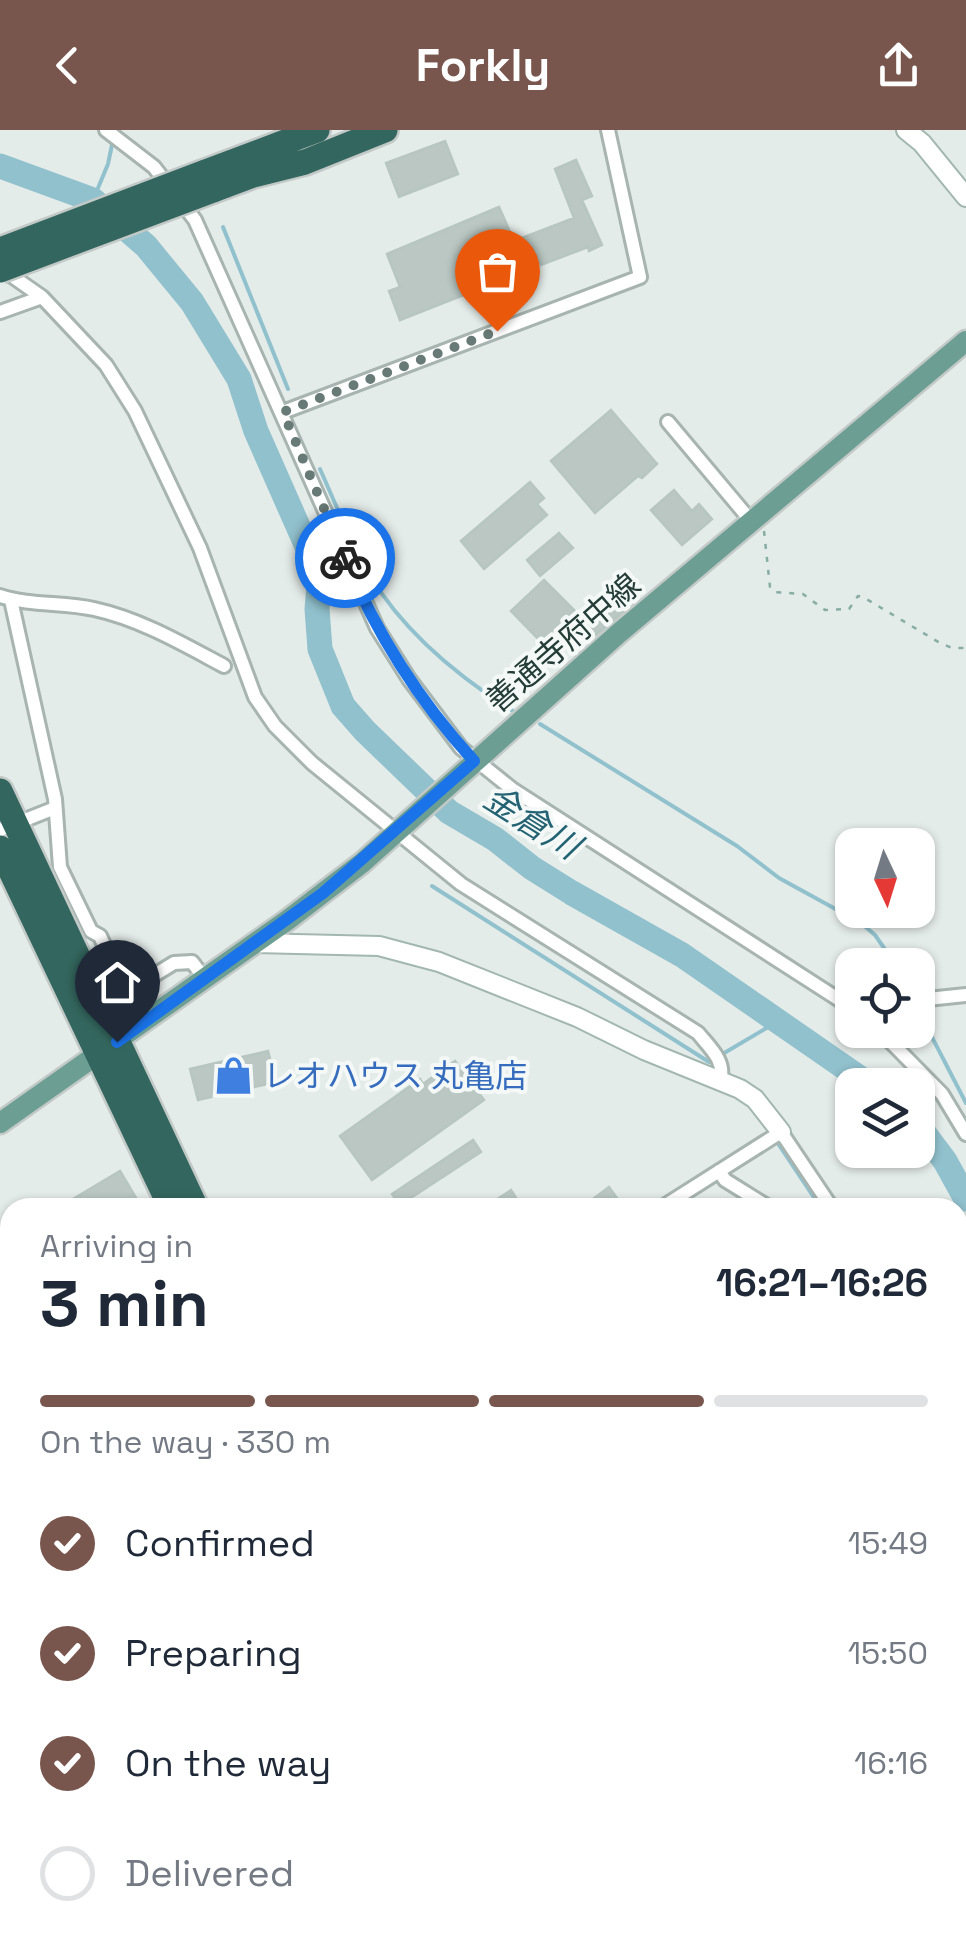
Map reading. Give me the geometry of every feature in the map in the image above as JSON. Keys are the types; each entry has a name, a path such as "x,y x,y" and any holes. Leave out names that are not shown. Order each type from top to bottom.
{"highway":[{"path":"0,269 208,182 317,130"},
{"path":"0,250 208,182 305,162 385,130"},
{"path":"0,792 7,827 108,1048 168,1198"},
{"path":"0,848 190,1198"}],"main road":[{"name":"善通寺府中線","path":"0,1123 323,893 754,519 966,342"}],"street":[{"path":"106,130 154,167 195,220 377,628 470,765 835,997"},
{"path":"283,412 640,277 608,130"},
{"path":"906,130 922,142 966,197"},
{"path":"0,269 42,297 106,365 134,411 200,548 255,697 275,726 312,763 402,826 461,884 698,1034 719,1066 756,1099 825,1198"},
{"path":"0,312 42,297"},
{"path":"668,422 754,519"},
{"path":"205,979 192,962 174,963 143,982 119,978 100,936 91,931 60,866 56,808 6,598 90,608 126,618 224,666"},
{"path":"7,827 56,808"},
{"path":"255,943 379,946 439,962 560,1010 644,1050 719,1066"},
{"path":"935,998 966,994"},
{"path":"897,1048 942,1094 966,1134"},
{"path":"677,1198 781,1132"},
{"path":"719,1171 725,1180 754,1198"}],"path":[{"path":"754,519 764,526 770,587 774,592 803,594 825,610 849,609 858,596 862,597 940,643 966,648"}],"building":[{"path":"445,141 458,174 399,197 386,163"},
{"path":"576,160 592,196 582,200 602,245 541,265 537,256 480,277 484,287 400,320 389,291 400,287 387,254 499,207 514,241 574,218 555,169"},
{"path":"611,410 657,464 595,513 551,461"},
{"path":"530,482 544,498 537,504 547,515 484,569 461,541"},
{"path":"674,490 692,511 699,504 712,519 682,545 651,510"},
{"path":"559,533 573,548 540,576 527,560"},
{"path":"544,580 576,612 543,644 511,611"},
{"path":"625,582 639,598 596,635 582,619"},
{"name":"レオハウス 丸亀店","path":"268,1051 276,1082 198,1100 190,1069"},
{"path":"455,1061 484,1100 372,1180 340,1136 420,1079 423,1084"},
{"path":"473,1140 481,1152 411,1198 395,1198 392,1194"},
{"path":"120,1171 136,1198 75,1198"},
{"path":"609,1187 617,1198 594,1198"},
{"path":"511,1190 516,1198 499,1198"}],"waterway":[{"path":"93,200 113,140"},
{"name":"金倉川","path":"0,166 93,200 146,246 192,302 239,379 256,431 320,576 320,649 343,706 365,731 449,812 572,893 682,955 845,1068"},
{"path":"223,227 288,389"},
{"path":"320,469 362,561 398,615 452,667 513,711"},
{"path":"540,724 737,846 779,878 861,923 884,948"},
{"path":"432,886 709,1062 780,1020"},
{"path":"935,1043 966,1103"},
{"path":"777,1142 814,1198"},
{"name":"金倉川","path":"935,1148 965,1198"}],"way so far":[{"path":"345,558 283,412 497,331"}],"place":[{"name":"レオハウス 丸亀店","path":"233,1076"}],"route":[{"path":"117,1042 323,893 474,761 409,679 377,628 345,558"}]}
